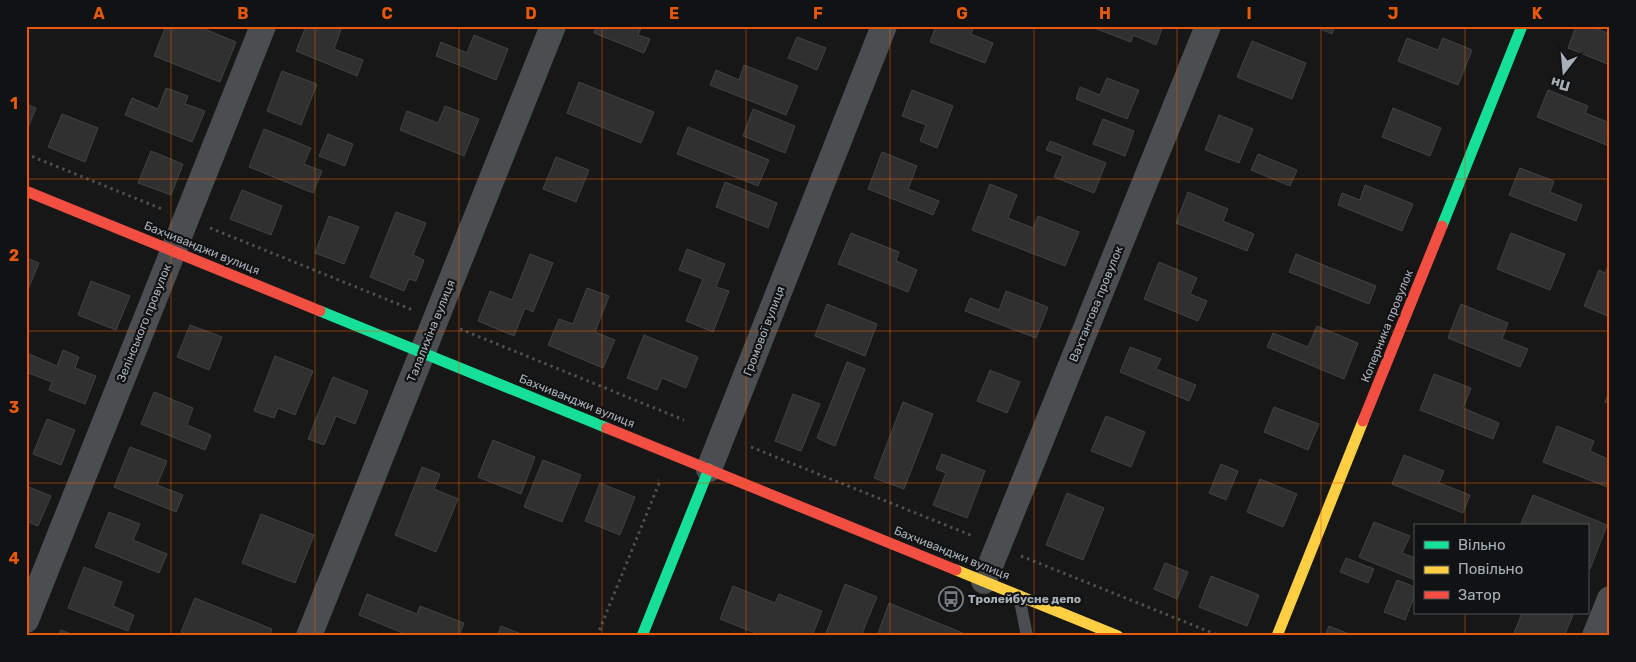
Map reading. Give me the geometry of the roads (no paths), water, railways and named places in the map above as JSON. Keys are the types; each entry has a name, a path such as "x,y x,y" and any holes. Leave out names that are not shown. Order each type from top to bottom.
{"street":[{"name":"Зелінського провулок","path":"26,620 263,26"},
{"name":"Талалихіна вулиця","path":"309,636 553,26"},
{"name":"Громової вулиця","path":"642,636 884,26"},
{"name":"Вахтангова провулок","path":"984,581 1208,26"},
{"name":"Коперника провулок","path":"1277,636 1522,26"},
{"name":"Бахчиванджи вулиця","path":"26,191 1118,636"},
{"path":"1595,636 1610,599"}],"lane":[{"path":"1019,596 1027,636"}],"place":[{"name":"Тролейбусне депо","path":"951,599"}]}
